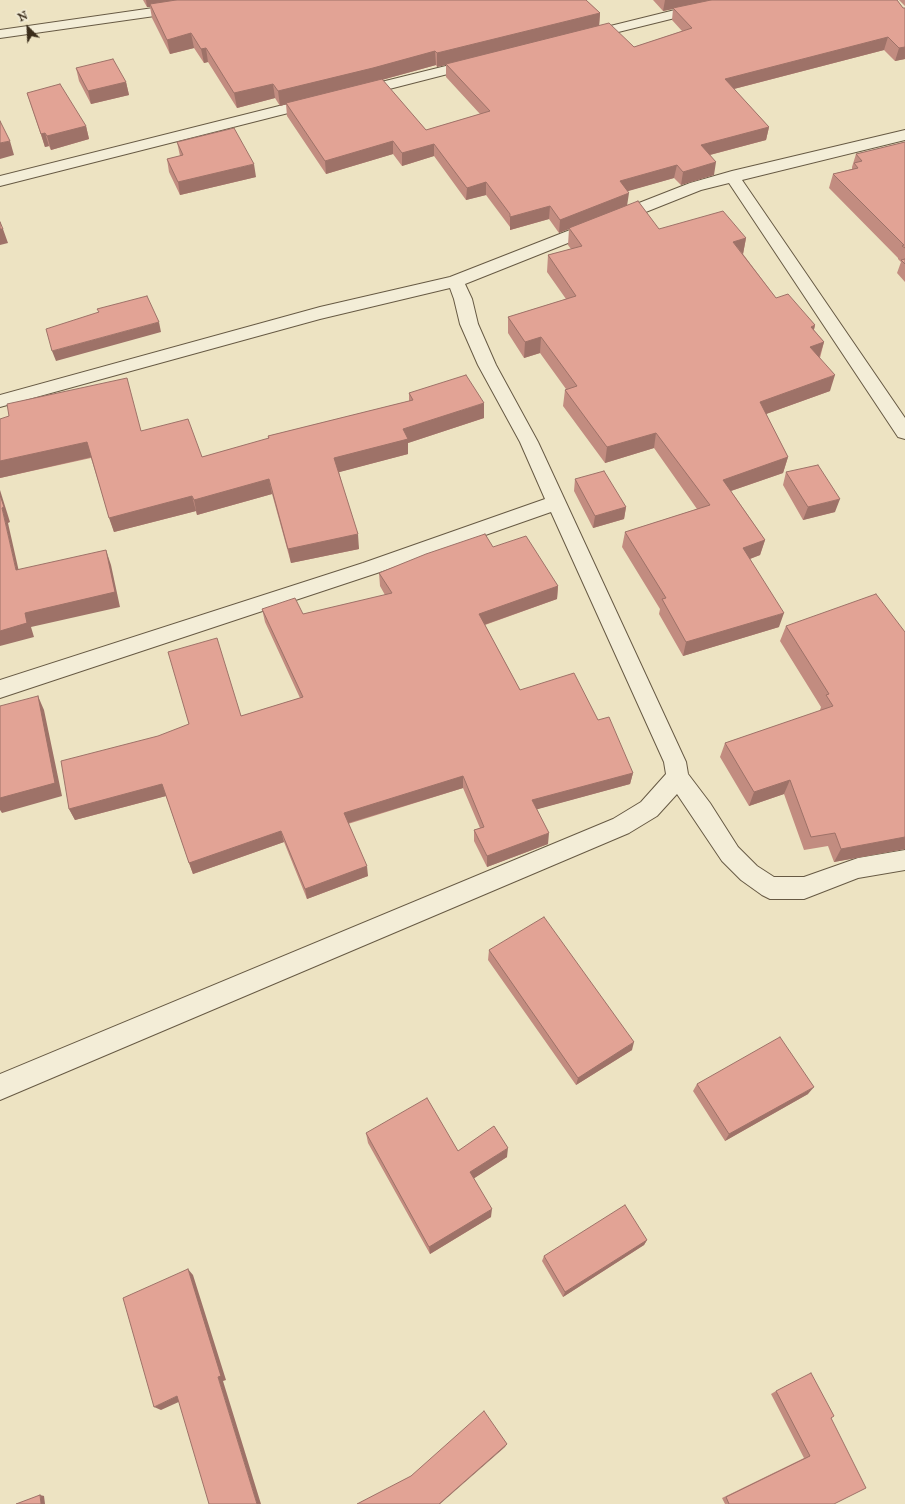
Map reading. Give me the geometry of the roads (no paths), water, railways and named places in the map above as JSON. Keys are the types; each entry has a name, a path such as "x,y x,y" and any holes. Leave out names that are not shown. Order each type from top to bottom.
{"street":[{"path":"0,34 239,0"},
{"path":"571,40 679,13 746,0"},
{"path":"346,95 485,61"},
{"path":"0,181 330,99"},
{"path":"0,401 320,313 455,281 696,186 905,134"},
{"path":"732,176 905,432"},
{"path":"455,281 463,299 469,324 487,365 529,442 675,762 678,777 702,810 730,854 749,873 770,888 804,888 858,868 905,860"},
{"path":"0,688 370,568 556,503"},
{"path":"0,1086 621,826 649,808 678,777"}]}
